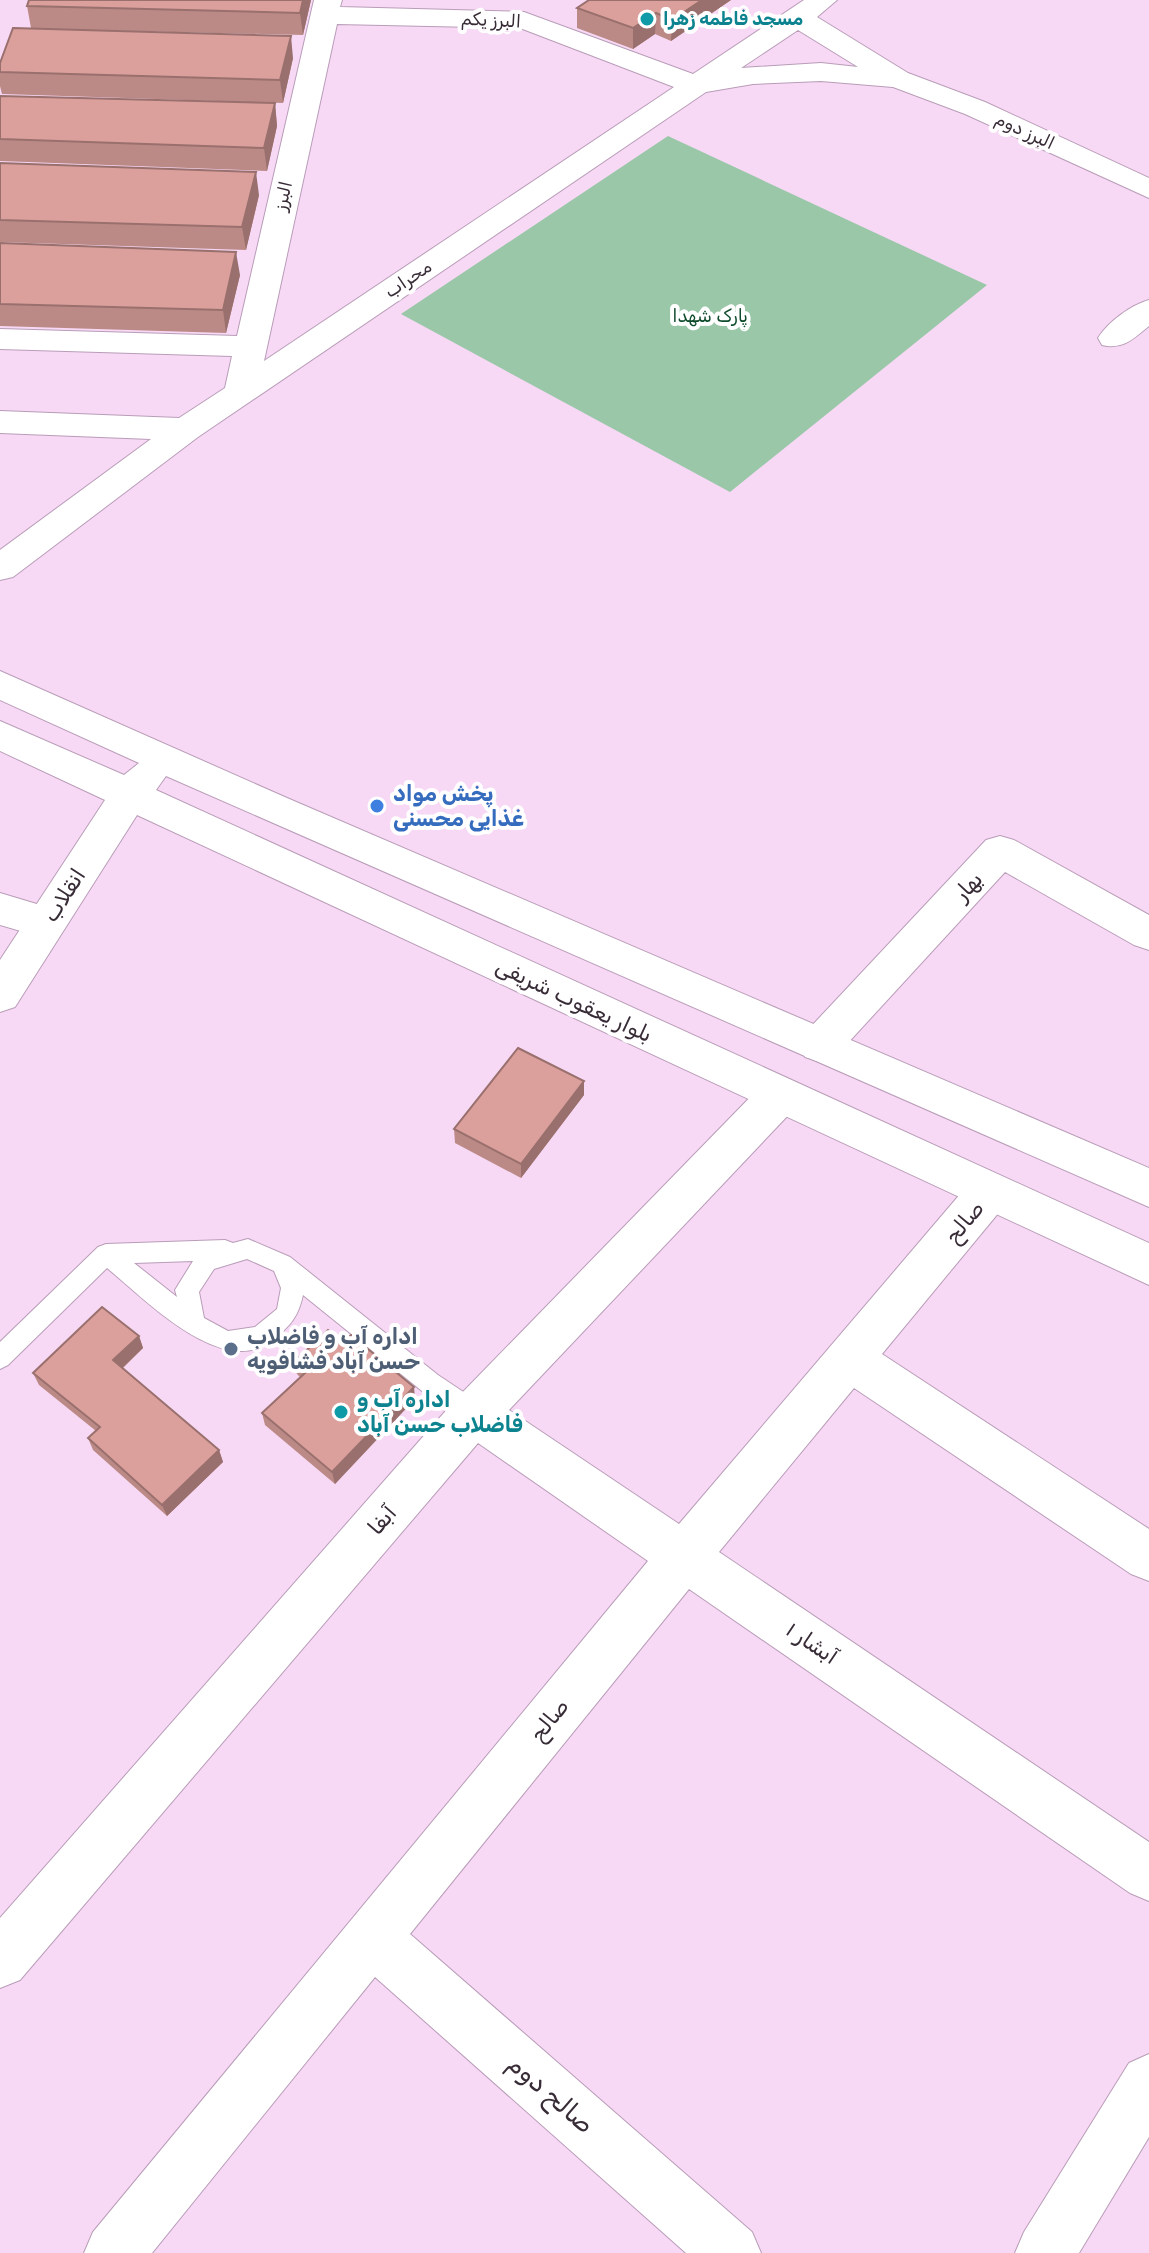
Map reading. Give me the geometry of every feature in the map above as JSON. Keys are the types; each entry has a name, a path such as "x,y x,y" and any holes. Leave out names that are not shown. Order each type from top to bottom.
{"street":[{"name":"البرز","path":"240,393 326,8"},
{"name":"البرز یکم","path":"326,8 524,20 695,85"},
{"path":"810,9 898,79"},
{"name":"محراب","path":"0,568 186,429 810,9"},
{"path":"287,46 317,47"},
{"path":"695,85 753,75 821,72 898,79"},
{"name":"البرز دوم","path":"898,79 975,108 1149,189"},
{"path":"270,114 302,115"},
{"path":"254,182 286,184"},
{"path":"236,262 267,263"},
{"path":"1114,338 1149,310"},
{"path":"0,339 250,346"},
{"path":"0,422 186,429"},
{"path":"0,684 1149,1188"},
{"name":"بلوار یعقوب شریفی","path":"0,735 1149,1265"},
{"name":"انقلاب","path":"0,995 129,795 163,758"},
{"name":"بهار","path":"820,1045 1000,851 1149,934"},
{"path":"0,909 45,922"},
{"name":"آبفا","path":"0,1960 474,1413 780,1095"},
{"name":"صالح","path":"114,2253 684,1556 989,1192"},
{"path":"850,1359 1149,1557"},
{"name":"آبشار ۱","path":"474,1413 1149,1874"},
{"name":"صالح دوم","path":"371,1936 731,2253"},
{"path":"1045,2253 1149,2083"}],"lane":[{"path":"0,1358 106,1254 248,1249 282,1264 430,1383 474,1413"},
{"path":"193,1324 187,1290 206,1261 248,1249"},
{"path":"106,1254 193,1324 226,1342 261,1336 287,1314 324,1298"},
{"path":"282,1264 293,1288 287,1314"}],"green space":[{"name":"پارک شهدا","path":"668,136 987,285 730,492 401,314"}],"building":[{"path":"29,0 303,0 300,13 27,6"},
{"path":"589,0 702,0 672,20 656,13 633,28 577,8"},
{"path":"13,28 291,36 280,80 0,72 0,63"},
{"path":"0,96 275,103 264,148 0,139"},
{"path":"0,163 256,172 242,227 0,220"},
{"path":"0,243 236,252 223,310 0,304"},
{"path":"518,1048 584,1081 521,1164 454,1129"},
{"path":"102,1307 139,1336 113,1360 219,1450 162,1505 88,1438 100,1427 33,1373"},
{"name":"اداره آب و فاضلاب حسن آباد","path":"328,1330 343,1342 351,1335 414,1387 332,1472 262,1413 306,1372 294,1362"}],"place":[{"name":"مسجد فاطمه زهرا","path":"647,19"},
{"name":"پخش مواد غذایی محسنی","path":"377,806"},
{"name":"اداره آب و فاضلاب حسن آباد فشافویه","path":"231,1349"},
{"name":"اداره آب و فاضلاب حسن آباد","path":"341,1412"}]}
